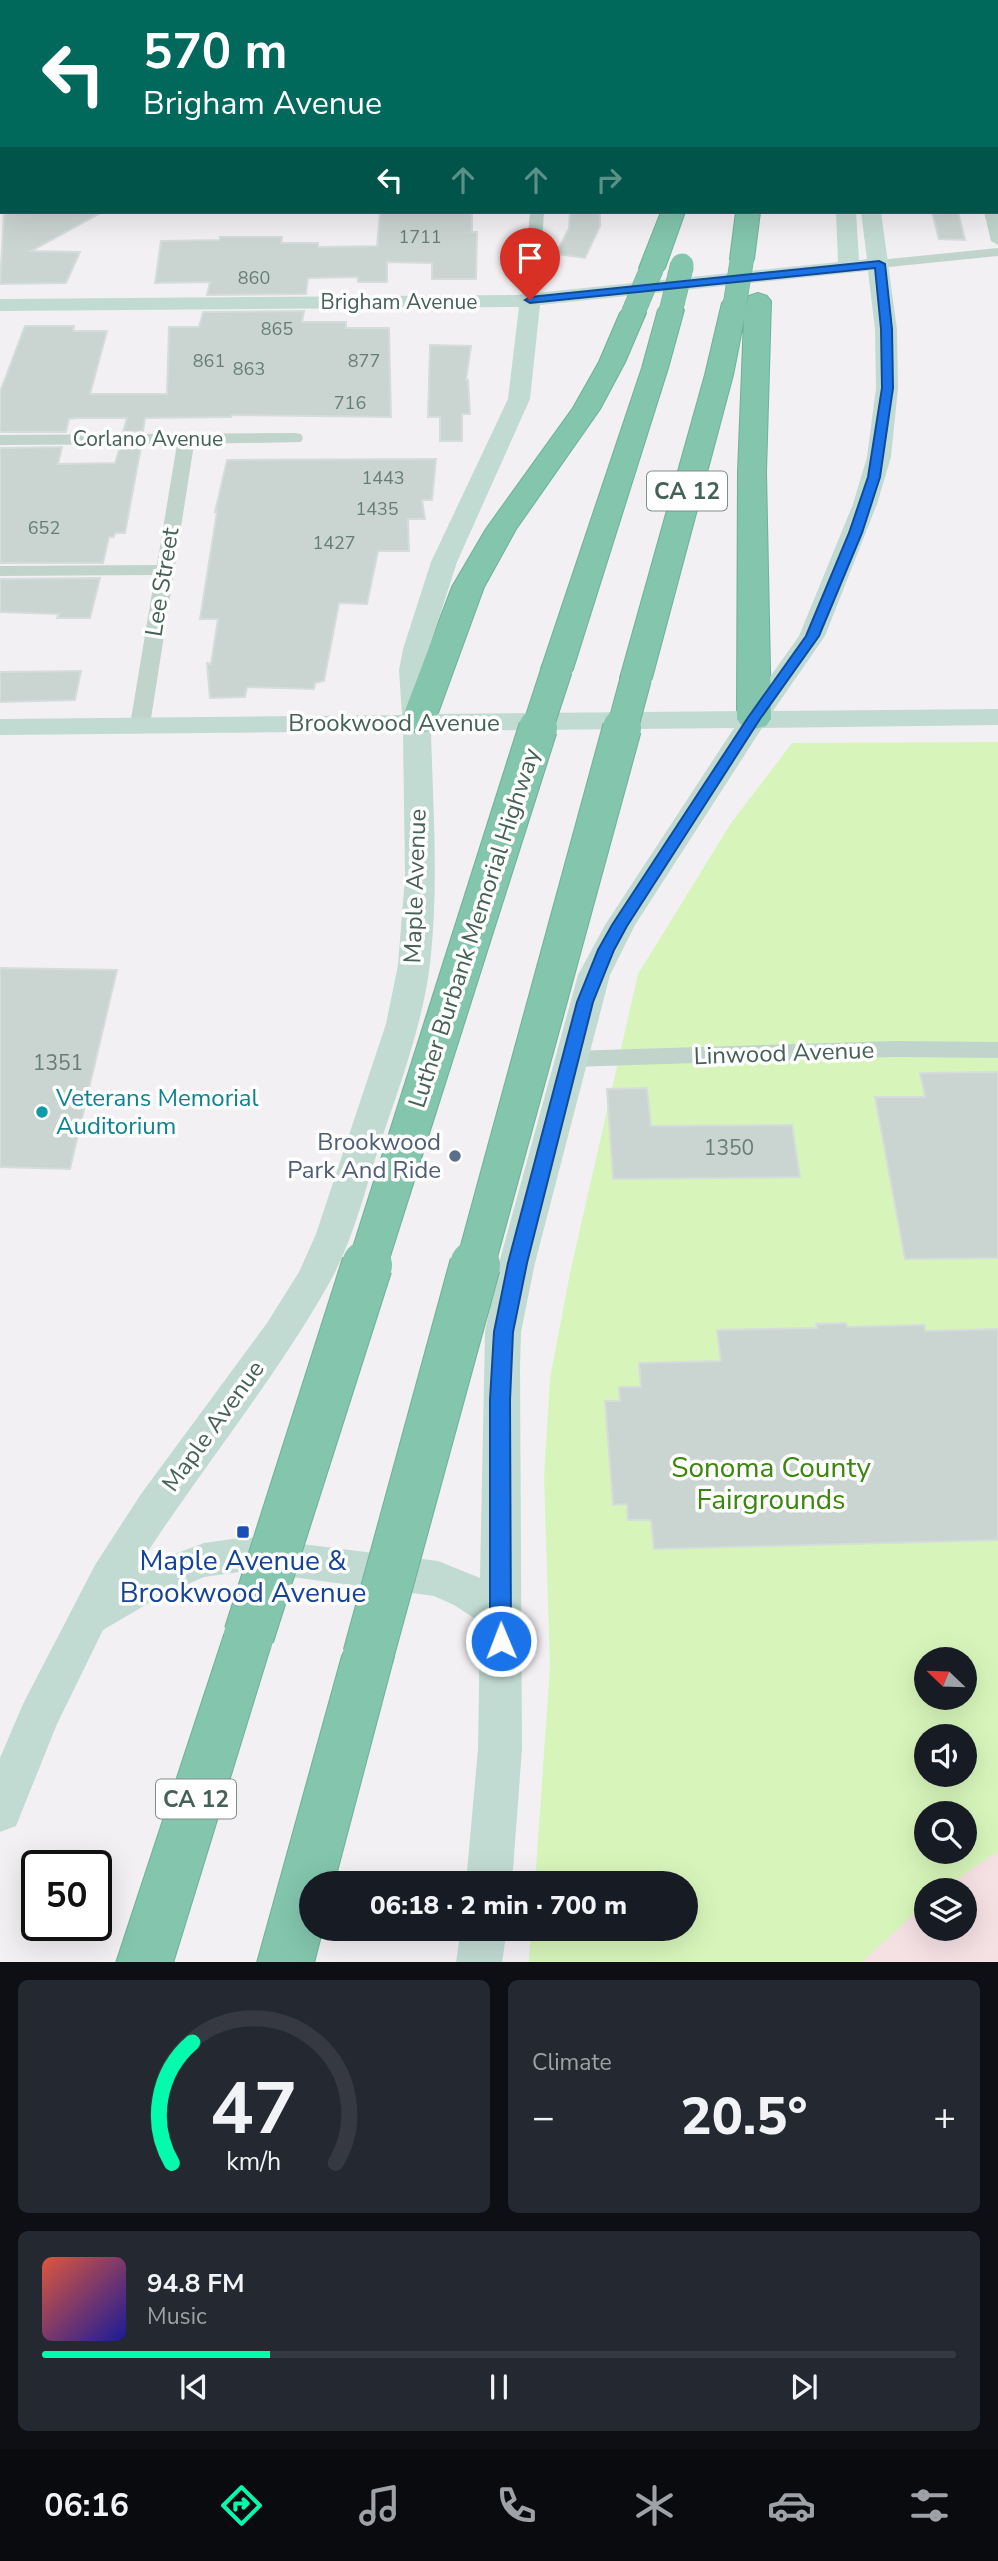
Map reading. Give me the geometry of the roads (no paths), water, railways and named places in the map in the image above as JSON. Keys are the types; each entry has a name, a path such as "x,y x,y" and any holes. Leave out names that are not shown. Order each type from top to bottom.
{"highway":[{"path":"417,724 468,587 501,529 586,409 612,362 672,214"},
{"name":"Luther Burbank Memorial Highway","path":"144,1962 655,368 682,265 692,214"},
{"name":"CA 12","path":"285,1962 719,375 747,302 752,258 748,214"},
{"path":"752,258 755,214"},
{"path":"747,302 752,447 754,719"}],"street":[{"path":"530,300 537,214"},
{"path":"846,214 849,268"},
{"path":"490,1871 500,1749 500,1400 503,1332 517,1263 585,1002 606,950 754,719 812,636 855,533 874,477 887,388 887,337 872,214"},
{"path":"991,214 998,241"},
{"path":"879,264 998,252"},
{"name":"Brigham Avenue","path":"0,305 530,300 879,264"},
{"name":"Maple Avenue","path":"0,1811 38,1718 109,1577 147,1517 280,1333 315,1277 334,1234 402,1024 414,965 420,877 417,724 412,670 421,630 444,562 519,399 530,300"},
{"name":"Corlano Avenue","path":"0,440 295,438"},
{"name":"Lee Street","path":"139,725 186,439"},
{"path":"0,571 163,570"},
{"name":"Brookwood Avenue","path":"0,727 998,716"},
{"name":"Linwood Avenue","path":"570,1059 896,1049 998,1050"},
{"path":"89,1617 170,1572 228,1554 246,1554 438,1579 468,1592 501,1614"},
{"path":"479,1962 482,1941"}],"place":[{"name":"Veterans Memorial Auditorium","path":"42,1112"},
{"name":"Brookwood Park And Ride","path":"455,1156"},
{"name":"Maple Avenue & Brookwood Avenue","path":"243,1532"}],"park label":[{"name":"Sonoma County Fairgrounds","path":"771,1483"}]}
